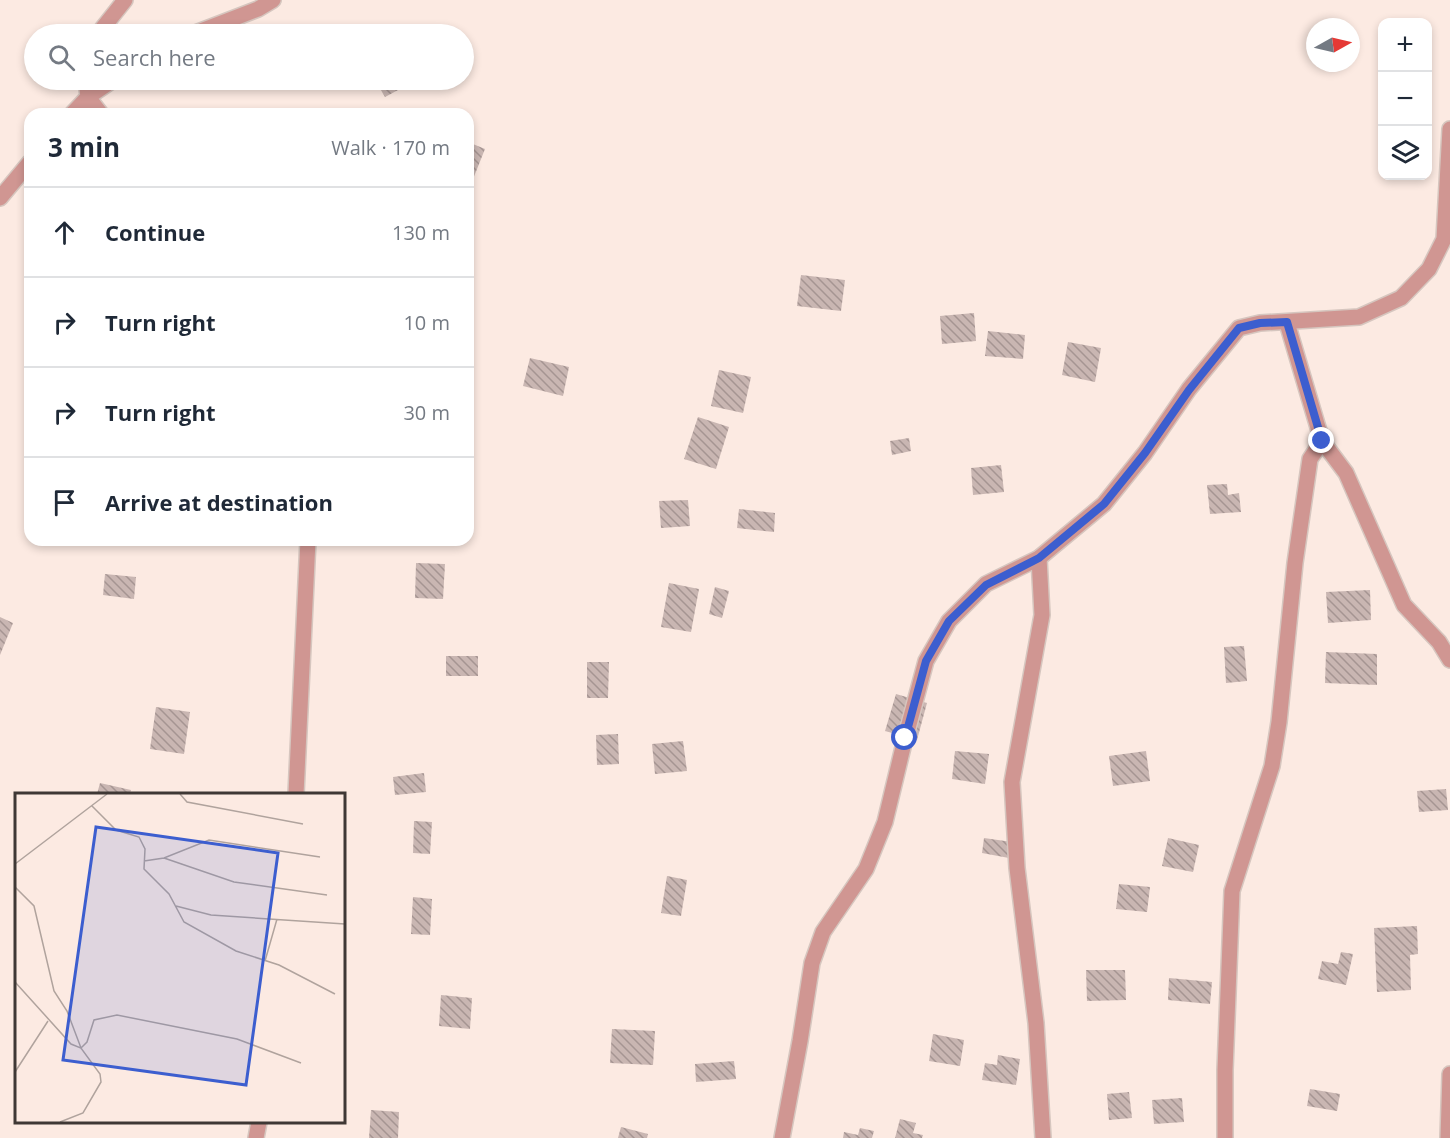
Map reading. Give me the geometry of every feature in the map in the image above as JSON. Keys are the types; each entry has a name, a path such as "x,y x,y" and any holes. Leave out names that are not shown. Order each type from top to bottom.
{"street":[{"path":"106,24 125,0"},
{"path":"219,24 258,9 273,0"},
{"path":"87,90 88,97 96,108"},
{"path":"78,108 98,90"},
{"path":"782,1138 801,1041 812,963 824,932 866,869 885,822 926,661 949,621 986,585 1039,558 1104,504 1145,453 1189,390 1239,328 1260,323 1359,316 1401,298 1430,269 1444,239 1448,202 1450,129"},
{"path":"0,198 24,169"},
{"path":"1287,322 1322,441 1346,473 1404,605 1440,642 1450,660"},
{"path":"1225,1138 1225,1070 1232,891 1272,766 1279,722 1295,563 1310,459 1322,441"},
{"path":"296,793 308,546"},
{"path":"1039,558 1042,615 1012,782 1017,868 1036,1023 1043,1138"},
{"path":"1448,1138 1450,1074"},
{"path":"256,1138 259,1123"}],"building":[{"path":"381,90 398,90 385,97"},
{"path":"474,144 485,149 474,176"},
{"path":"801,275 845,280 841,311 797,306"},
{"path":"974,313 976,341 942,344 940,316"},
{"path":"988,331 1025,335 1023,359 985,356"},
{"path":"1068,342 1101,348 1095,382 1062,375"},
{"path":"530,358 569,367 563,396 523,386"},
{"path":"719,370 751,377 743,413 711,406"},
{"path":"698,417 729,427 716,469 684,459"},
{"path":"909,438 911,451 892,455 890,441"},
{"path":"1001,465 1004,492 973,495 971,468"},
{"path":"1227,484 1228,495 1239,493 1241,512 1210,514 1207,485"},
{"path":"688,500 690,526 661,528 659,501"},
{"path":"739,509 775,513 774,532 737,528"},
{"path":"416,563 445,564 443,599 415,598"},
{"path":"105,574 136,577 134,599 103,595"},
{"path":"669,583 699,589 691,632 661,627"},
{"path":"715,587 729,591 722,618 709,614"},
{"path":"1370,590 1371,620 1328,623 1326,592"},
{"path":"0,617 13,623 0,655"},
{"path":"1244,646 1247,681 1226,683 1224,647"},
{"path":"1326,652 1377,654 1377,685 1325,683"},
{"path":"446,656 478,656 478,676 446,676"},
{"path":"587,662 609,662 608,698 587,698"},
{"path":"896,694 927,703 917,740 885,731"},
{"path":"156,707 190,712 184,754 150,749"},
{"path":"618,734 619,764 597,765 596,735"},
{"path":"683,741 687,771 655,774 652,744"},
{"path":"955,751 989,754 985,784 952,779"},
{"path":"1146,751 1150,781 1113,786 1109,756"},
{"path":"424,773 426,792 395,795 393,777"},
{"path":"100,783 131,790 130,793 97,793"},
{"path":"1446,789 1448,810 1419,812 1417,791"},
{"path":"414,821 432,822 430,854 413,853"},
{"path":"984,838 1012,842 1009,858 982,853"},
{"path":"1168,838 1199,845 1193,872 1162,866"},
{"path":"667,876 687,880 681,916 661,913"},
{"path":"1119,884 1150,887 1147,912 1116,909"},
{"path":"413,897 432,899 430,935 411,934"},
{"path":"1417,926 1418,954 1410,955 1411,990 1377,992 1374,928"},
{"path":"1341,952 1353,954 1346,985 1318,979 1322,961 1338,964"},
{"path":"1086,970 1125,970 1126,1000 1087,1001"},
{"path":"1169,978 1212,982 1210,1004 1168,1000"},
{"path":"441,995 472,998 470,1029 439,1026"},
{"path":"612,1029 655,1031 653,1065 610,1063"},
{"path":"933,1034 964,1040 960,1066 929,1061"},
{"path":"998,1055 1020,1059 1016,1085 982,1080 985,1063 997,1065"},
{"path":"734,1061 736,1079 696,1082 695,1064"},
{"path":"1310,1089 1340,1094 1337,1111 1307,1106"},
{"path":"1129,1092 1132,1118 1109,1120 1107,1094"},
{"path":"1182,1098 1184,1122 1154,1124 1152,1100"},
{"path":"371,1110 399,1112 398,1138 369,1138"},
{"path":"900,1119 916,1123 913,1133 923,1135 922,1138 895,1138"},
{"path":"621,1127 648,1134 647,1138 618,1138"},
{"path":"860,1128 874,1131 872,1138 843,1138 844,1132 858,1135"}],"route":[{"path":"905,738 926,661 949,621 986,585 1039,558 1104,504 1145,453 1189,390 1239,328 1260,323 1287,322 1322,441"}]}
